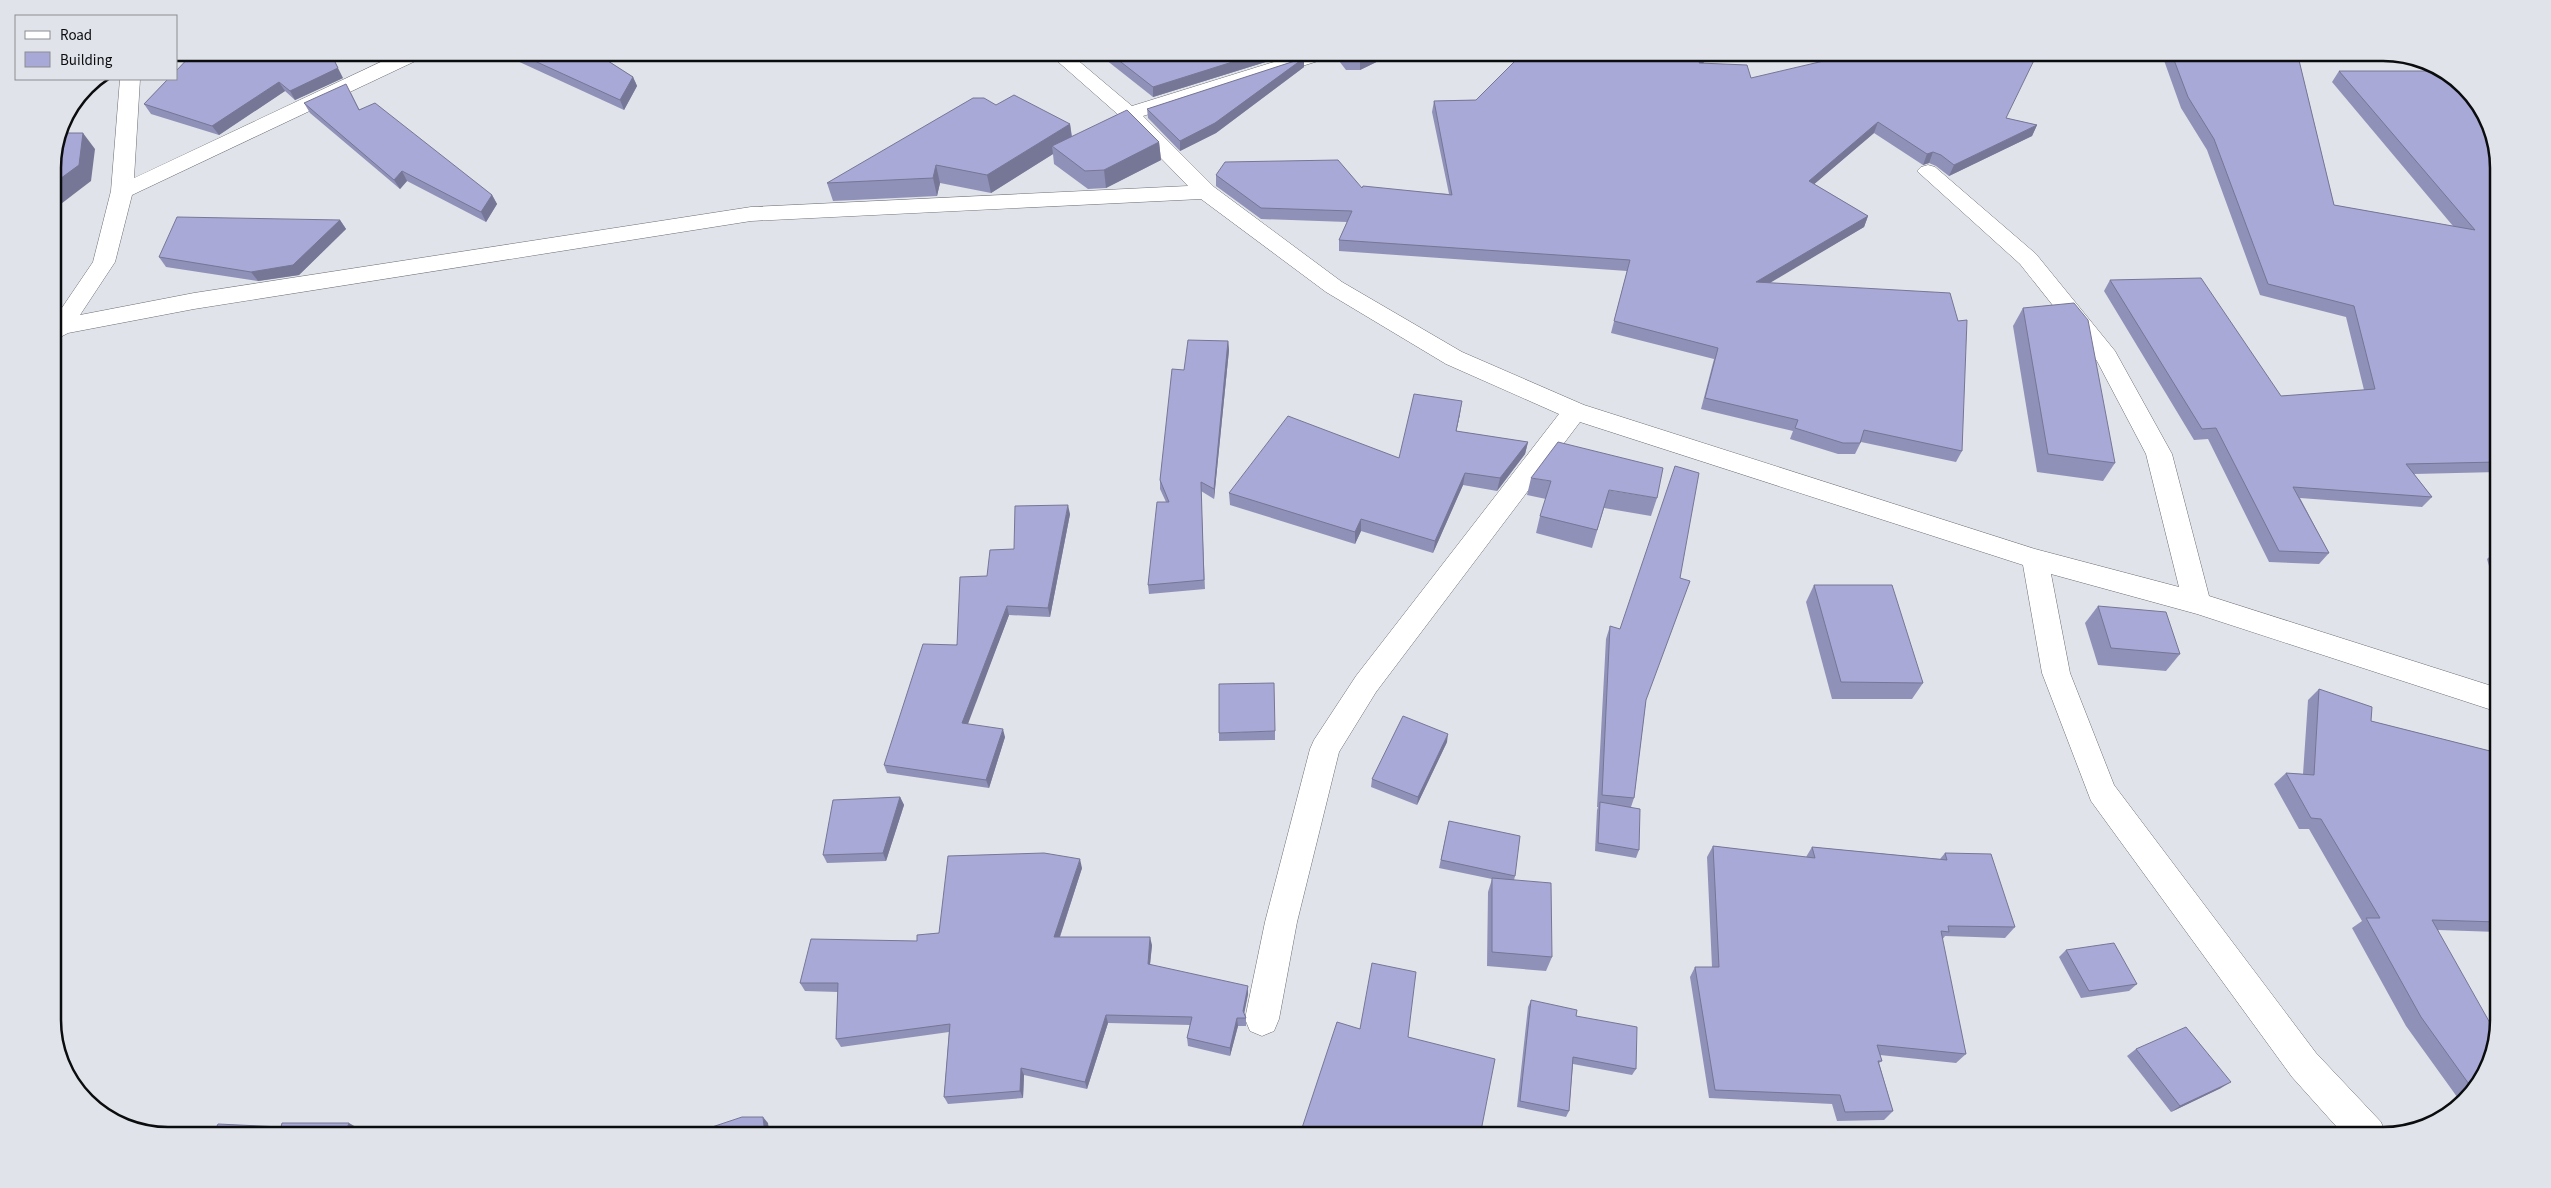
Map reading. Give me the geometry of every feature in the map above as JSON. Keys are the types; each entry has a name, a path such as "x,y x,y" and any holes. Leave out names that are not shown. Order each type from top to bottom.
{"street":[{"path":"122,191 400,61"},
{"path":"1067,61 1129,114 1206,192 1342,292 1454,358 1575,411 2035,559 2197,603 2490,697"},
{"path":"1129,114 1298,61"},
{"path":"61,324 104,262 122,191 130,80"},
{"path":"1928,171 2028,259 2107,357 2158,454 2197,603"},
{"path":"61,329 194,301 751,214 1206,192"},
{"path":"1262,1019 1281,922 1325,748 1366,684 1575,411"},
{"path":"2035,559 2056,673 2102,792 2304,1065 2360,1127"}],"building":[{"path":"185,61 334,61 338,68 290,91 279,82 212,126 144,104 167,80 178,80 178,69"},
{"path":"535,61 608,61 633,77 620,100"},
{"path":"1120,61 1235,61 1153,87"},
{"path":"1295,61 1300,61 1215,123 1180,141 1147,109"},
{"path":"1515,61 1700,61 1699,63 1747,65 1751,78 1824,61 2034,61 2006,118 2037,125 1954,165 1941,155 1933,152 1927,154 1878,122 1809,181 1868,216 1756,282 1950,293 1958,321 1967,320 1962,451 1864,430 1860,443 1843,443 1795,428 1798,420 1705,398 1718,348 1614,321 1630,260 1339,240 1352,211 1261,208 1216,175 1225,162 1338,160 1362,188 1363,186 1452,195 1434,101 1476,100"},
{"path":"2174,61 2299,61 2334,205 2475,230 2339,71 2427,71 2459,92 2472,109 2484,134 2490,161 2490,462 2406,464 2432,497 2293,487 2329,553 2279,551 2216,428 2202,429 2110,280 2201,278 2281,396 2375,389 2354,306 2268,284 2214,139 2188,97"},
{"path":"346,84 359,110 375,103 492,195 481,212 402,171 394,180 304,103"},
{"path":"1014,95 1070,124 987,175 936,165 933,178 827,183 973,98 984,98 996,105"},
{"path":"1127,110 1159,142 1104,170 1085,171 1052,146"},
{"path":"67,133 83,133 79,165 61,178 61,161"},
{"path":"177,217 340,220 293,265 251,272 159,257"},
{"path":"2074,303 2088,320 2115,463 2048,454 2023,308"},
{"path":"1188,340 1228,341 1214,489 1201,482 1204,580 1148,585 1157,502 1169,502 1160,480 1172,369 1184,370"},
{"path":"1414,394 1462,401 1456,431 1528,442 1500,478 1465,473 1435,541 1361,519 1355,532 1229,493 1288,416 1399,458"},
{"path":"1558,442 1663,468 1657,498 1609,490 1597,530 1540,516 1551,481 1531,478"},
{"path":"1675,466 1699,473 1680,578 1690,581 1646,700 1634,798 1602,795 1610,626 1620,629"},
{"path":"1068,505 1048,608 1007,606 962,723 1003,729 986,780 884,765 923,644 957,645 960,577 987,576 990,550 1014,549 1015,506"},
{"path":"1814,585 1892,585 1923,683 1841,682"},
{"path":"2098,606 2166,612 2180,654 2111,648"},
{"path":"1274,683 1275,731 1219,733 1219,684"},
{"path":"2319,689 2372,707 2371,721 2490,751 2490,922 2432,920 2490,1023 2488,1041 2482,1061 2468,1083 2421,1017 2366,918 2380,918 2321,819 2311,818 2286,773 2314,775"},
{"path":"1403,716 1448,734 1418,797 1372,779"},
{"path":"900,797 883,853 823,855 833,800"},
{"path":"1600,802 1640,809 1639,850 1598,843"},
{"path":"1449,821 1520,836 1515,876 1441,860"},
{"path":"1713,846 1815,858 1812,847 1947,860 1945,853 1991,854 2015,927 1948,926 1949,932 1941,931 1966,1054 1877,1045 1882,1061 1878,1061 1893,1111 1845,1112 1840,1095 1715,1090 1695,967 1719,967"},
{"path":"1044,853 1080,859 1054,937 1150,937 1148,964 1248,986 1243,1011 1246,1018 1237,1018 1230,1048 1187,1038 1192,1017 1106,1015 1085,1082 1021,1068 1020,1091 944,1097 950,1024 836,1039 838,983 800,983 811,939 917,941 917,935 939,933 948,856"},
{"path":"1492,878 1551,883 1552,957 1492,952"},
{"path":"2114,943 2137,984 2089,991 2066,950"},
{"path":"1372,963 1416,972 1408,1037 1495,1059 1482,1127 1302,1127 1337,1022 1360,1029"},
{"path":"1531,1000 1577,1010 1576,1016 1637,1027 1636,1069 1573,1057 1569,1111 1520,1101"},
{"path":"2186,1027 2231,1082 2180,1106 2136,1049"},
{"path":"742,1117 763,1117 764,1127 712,1127"},
{"path":"282,1123 349,1123 347,1127 281,1127"},
{"path":"218,1124 281,1127 216,1127"}]}
